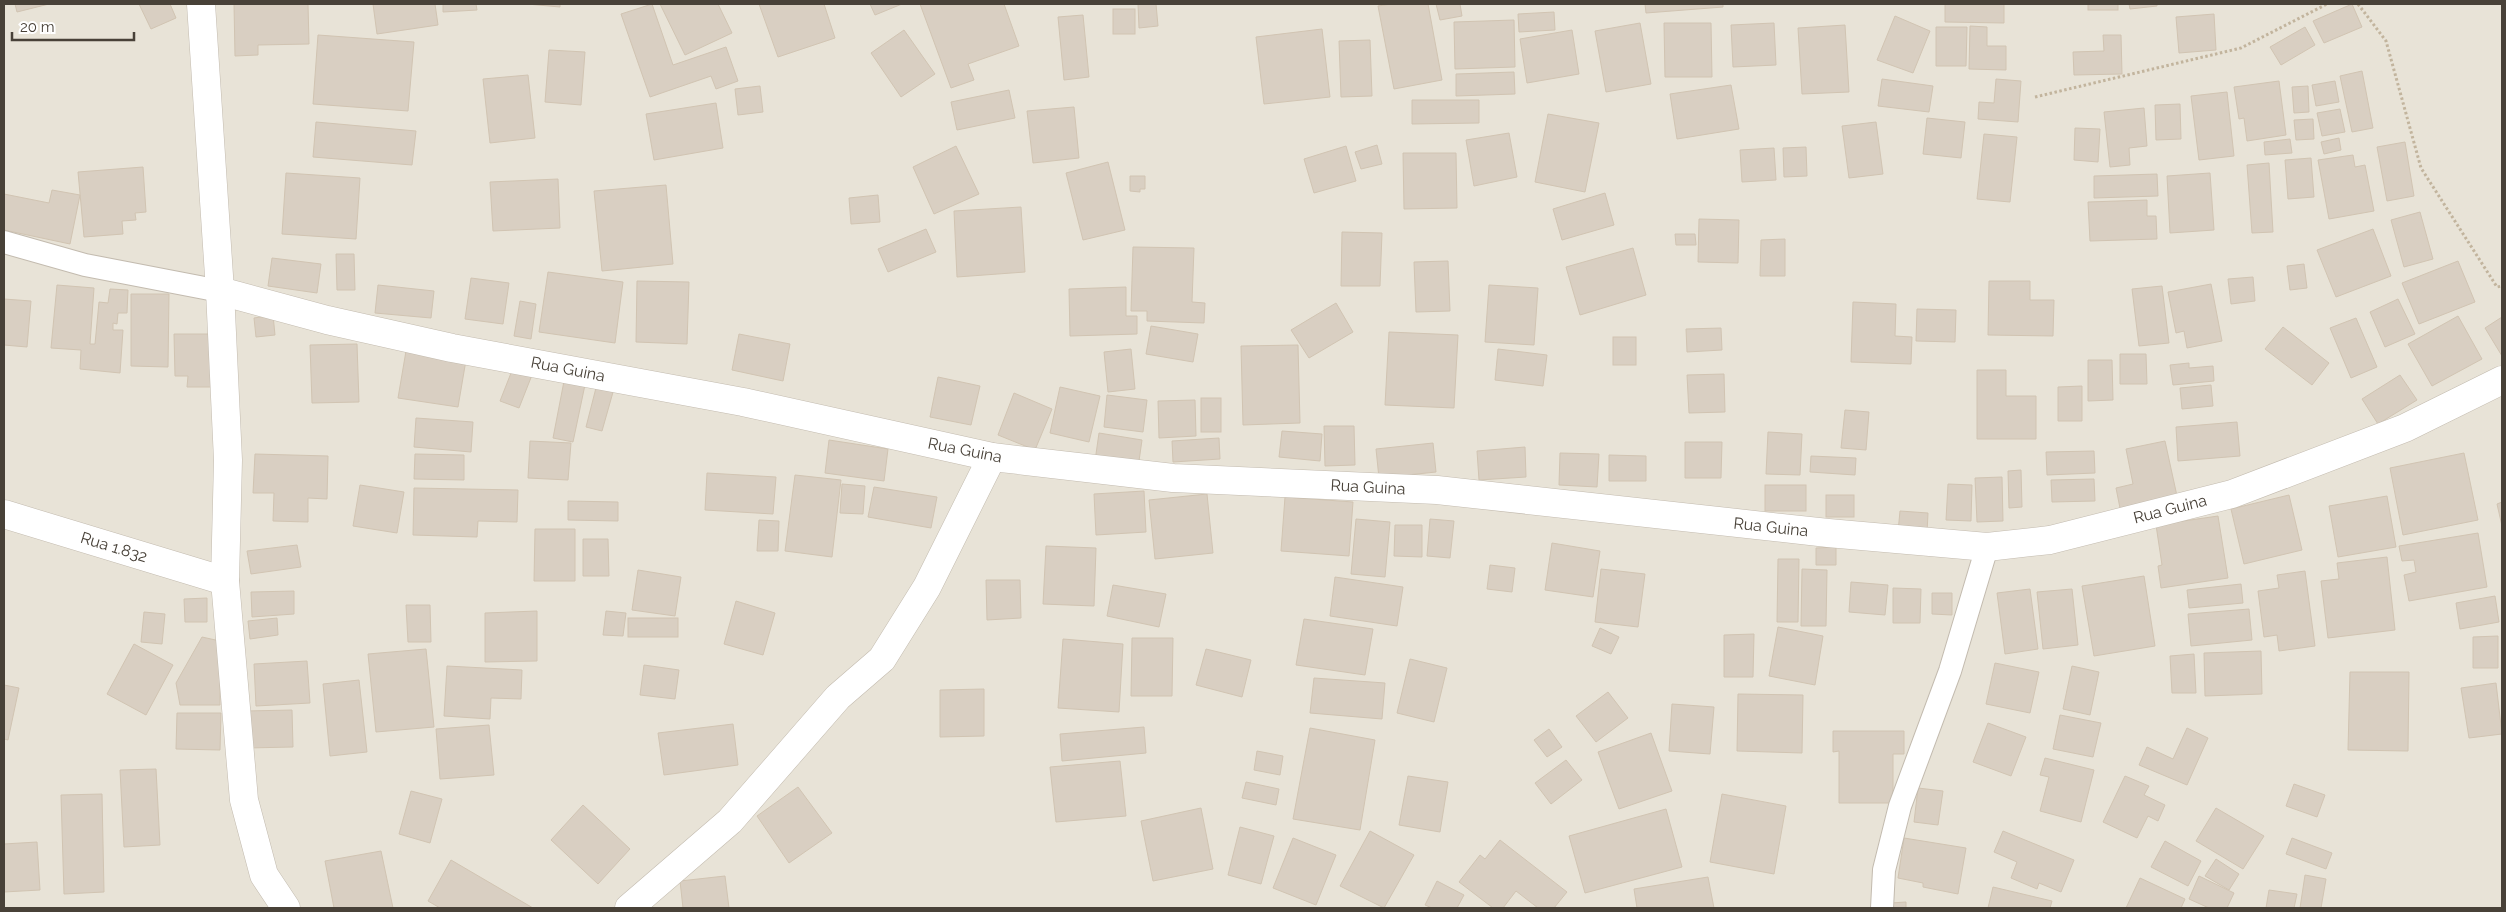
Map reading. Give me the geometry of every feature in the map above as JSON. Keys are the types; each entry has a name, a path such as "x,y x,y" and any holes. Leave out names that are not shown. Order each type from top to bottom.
{"street":[{"path":"202,4 220,291 228,460 225,581 244,800 264,875 286,908"},
{"name":"Rua Guina","path":"220,291 327,320 452,348 743,402 992,457 1173,478 1437,490 1828,533 1987,547 2050,540 2232,494 2405,428 2502,380"},
{"path":"629,908 730,821 838,697 882,659 927,587 992,457"},
{"name":"Rua 1.832","path":"4,514 225,581"}],"lane":[{"path":"4,242 85,265 220,291"},
{"path":"1882,908 1884,870 1900,806 1950,671 1987,547"}],"path":[{"path":"2036,97 2241,48 2327,4"},
{"path":"2358,4 2386,41 2421,168 2497,288 2502,286"}],"shaded area":[{"path":"4,4 2502,4 2502,908 4,908"}],"building":[{"path":"15,4 49,4 17,12"},
{"path":"139,4 170,4 176,18 151,29"},
{"path":"234,4 308,4 309,44 258,45 258,55 235,56"},
{"path":"373,4 435,4 438,25 377,34"},
{"path":"443,4 476,4 477,10 443,12"},
{"path":"527,4 560,4 560,7"},
{"path":"652,4 673,65 726,47 738,81 716,89 711,76 650,97 621,14"},
{"path":"660,4 718,4 732,33 685,55"},
{"path":"759,4 824,4 835,38 778,57"},
{"path":"870,4 902,4 875,15"},
{"path":"920,4 1004,4 1019,46 968,64 974,80 951,88"},
{"path":"1138,4 1156,4 1158,26 1139,28"},
{"path":"1428,4 1442,80 1394,89 1378,6"},
{"path":"1436,4 1460,4 1462,16 1440,20"},
{"path":"1645,4 1723,4 1723,7 1646,13"},
{"path":"1945,4 2004,4 2004,23 1945,22"},
{"path":"2088,4 2118,4 2118,10 2088,10"},
{"path":"2129,4 2157,4 2157,6 2130,9"},
{"path":"2352,4 2362,27 2324,43 2313,21"},
{"path":"1113,9 1135,9 1135,34 1113,34"},
{"path":"1554,12 1555,30 1519,32 1518,14"},
{"path":"2214,14 2216,50 2179,53 2176,17"},
{"path":"1083,15 1089,77 1064,80 1058,17"},
{"path":"1895,16 1930,31 1913,73 1877,60"},
{"path":"1514,20 1515,67 1455,69 1454,22"},
{"path":"1640,23 1651,84 1606,92 1595,31"},
{"path":"1664,23 1711,23 1712,77 1665,77"},
{"path":"1774,23 1776,65 1733,67 1731,25"},
{"path":"1845,25 1849,92 1802,94 1798,28"},
{"path":"1970,26 1987,27 1987,46 2006,46 2006,70 1969,69"},
{"path":"1936,27 1967,27 1966,66 1936,66"},
{"path":"2305,27 2315,45 2281,65 2270,47"},
{"path":"1322,29 1330,97 1264,104 1256,37"},
{"path":"904,30 935,74 901,97 871,53"},
{"path":"1572,30 1579,74 1527,83 1520,39"},
{"path":"318,35 414,42 408,111 313,104"},
{"path":"2103,35 2121,35 2122,74 2074,75 2073,52 2104,51"},
{"path":"1370,40 1372,96 1341,97 1339,41"},
{"path":"549,50 585,52 581,105 545,102"},
{"path":"2362,71 2373,128 2352,132 2340,76"},
{"path":"1514,72 1515,94 1456,96 1456,74"},
{"path":"528,75 535,138 490,143 483,79"},
{"path":"1882,79 1933,86 1929,112 1878,106"},
{"path":"1996,79 2021,81 2018,122 1978,119 1979,102 1994,103"},
{"path":"2279,81 2286,135 2247,141 2244,118 2239,119 2234,87"},
{"path":"2335,81 2339,102 2316,106 2312,85"},
{"path":"1731,85 1739,129 1677,139 1670,94"},
{"path":"760,86 763,112 738,115 735,89"},
{"path":"2308,86 2309,112 2294,113 2292,87"},
{"path":"1009,90 1015,118 957,130 951,102"},
{"path":"2227,92 2234,156 2199,160 2191,96"},
{"path":"1412,100 1479,100 1479,123 1412,124"},
{"path":"716,103 723,148 654,160 646,114"},
{"path":"2180,104 2181,139 2156,140 2155,105"},
{"path":"1074,107 1079,158 1033,163 1027,111"},
{"path":"2144,108 2147,146 2129,148 2130,165 2110,167 2104,112"},
{"path":"2340,109 2345,132 2322,136 2317,113"},
{"path":"1548,114 1599,123 1585,192 1535,182"},
{"path":"1927,118 1965,122 1961,158 1923,154"},
{"path":"2313,119 2314,139 2296,140 2294,120"},
{"path":"316,122 416,131 412,165 313,157"},
{"path":"1876,122 1883,174 1849,178 1842,126"},
{"path":"2075,128 2100,129 2098,162 2074,160"},
{"path":"1509,133 1517,177 1474,186 1466,140"},
{"path":"1984,134 2017,137 2010,202 1977,199"},
{"path":"2339,138 2341,150 2324,154 2321,142"},
{"path":"2290,139 2292,153 2265,155 2264,142"},
{"path":"2405,142 2414,196 2387,201 2377,147"},
{"path":"1377,145 1382,164 1361,169 1355,152"},
{"path":"956,146 979,194 934,214 913,167"},
{"path":"1346,146 1356,181 1314,193 1304,159"},
{"path":"1806,147 1807,176 1784,177 1783,148"},
{"path":"1774,148 1776,180 1742,182 1740,150"},
{"path":"1403,153 1456,153 1457,208 1404,209"},
{"path":"2353,155 2355,167 2365,165 2374,211 2329,219 2318,160"},
{"path":"2311,158 2314,197 2288,199 2285,160"},
{"path":"1108,162 1125,230 1083,240 1066,173"},
{"path":"2269,163 2273,232 2252,233 2247,165"},
{"path":"143,167 146,212 135,213 136,220 122,221 123,234 84,237 78,172"},
{"path":"286,173 360,178 356,239 282,234"},
{"path":"2210,173 2214,230 2170,233 2167,176"},
{"path":"2157,174 2158,196 2094,198 2094,176"},
{"path":"1130,176 1145,176 1145,189 1140,189 1140,192 1130,191"},
{"path":"558,179 560,228 493,231 490,182"},
{"path":"666,185 673,264 602,271 594,191"},
{"path":"52,190 80,195 70,244 4,230 4,194 49,203"},
{"path":"1605,193 1614,225 1562,240 1553,209"},
{"path":"878,195 880,222 851,224 849,198"},
{"path":"2147,200 2147,216 2156,216 2157,239 2090,241 2088,202"},
{"path":"1021,207 1025,272 957,277 954,211"},
{"path":"2420,212 2433,259 2404,267 2391,220"},
{"path":"1699,219 1739,220 1738,263 1698,262"},
{"path":"926,229 936,252 888,272 878,249"},
{"path":"2373,229 2391,276 2336,297 2317,250"},
{"path":"1342,232 1382,233 1380,286 1341,286"},
{"path":"1675,234 1695,234 1696,245 1676,245"},
{"path":"1785,239 1785,276 1760,276 1761,240"},
{"path":"1133,247 1194,248 1192,302 1205,303 1204,323 1147,321 1147,311 1131,311"},
{"path":"1633,248 1646,295 1580,315 1566,267"},
{"path":"336,254 354,254 355,290 337,290"},
{"path":"272,258 321,264 317,293 268,286"},
{"path":"1448,261 1450,311 1416,312 1414,262"},
{"path":"2458,261 2475,302 2419,324 2402,283"},
{"path":"2304,264 2307,288 2290,290 2287,266"},
{"path":"548,272 623,282 615,343 539,332"},
{"path":"2253,277 2255,301 2231,304 2228,279"},
{"path":"471,278 509,283 503,324 465,319"},
{"path":"637,281 689,282 687,344 636,342"},
{"path":"1989,281 2030,281 2030,300 2054,300 2053,336 1988,335"},
{"path":"2211,284 2222,341 2187,348 2184,331 2176,333 2168,292"},
{"path":"57,285 94,288 90,344 95,344 99,302 108,303 110,289 128,290 127,313 118,313 117,324 113,323 113,330 123,330 120,373 80,369 81,350 51,348"},
{"path":"378,285 434,291 431,318 375,313"},
{"path":"1489,285 1538,288 1534,345 1485,342"},
{"path":"2162,286 2169,343 2139,346 2132,289"},
{"path":"1126,287 1126,316 1137,316 1137,334 1070,336 1069,289"},
{"path":"131,294 169,294 168,367 131,366"},
{"path":"4,299 31,301 27,347 4,345"},
{"path":"2398,299 2415,334 2385,347 2370,312"},
{"path":"520,301 536,304 531,339 514,336"},
{"path":"1853,302 1896,304 1895,336 1912,337 1911,364 1851,362"},
{"path":"1336,303 1353,332 1309,358 1291,330"},
{"path":"1917,309 1956,310 1955,342 1916,341"},
{"path":"273,315 275,335 256,337 254,318"},
{"path":"2458,316 2482,359 2432,386 2408,344"},
{"path":"2502,317 2502,356 2485,328"},
{"path":"2356,318 2377,367 2351,378 2330,328"},
{"path":"1151,326 1198,334 1193,362 1146,354"},
{"path":"2283,327 2329,363 2312,385 2265,349"},
{"path":"1721,328 1722,350 1687,352 1686,329"},
{"path":"1389,332 1458,335 1454,408 1385,405"},
{"path":"174,334 216,334 216,387 187,387 188,376 175,376"},
{"path":"739,334 790,344 783,381 732,370"},
{"path":"1613,337 1636,337 1636,365 1613,365"},
{"path":"357,344 359,402 312,403 310,345"},
{"path":"1298,345 1300,423 1243,425 1241,346"},
{"path":"1131,349 1135,389 1108,392 1104,352"},
{"path":"1498,349 1547,355 1543,386 1495,380"},
{"path":"406,351 466,360 458,407 398,398"},
{"path":"2120,354 2146,354 2147,384 2120,384"},
{"path":"2088,360 2112,360 2113,400 2088,401"},
{"path":"2189,363 2189,368 2213,366 2214,381 2173,385 2170,365"},
{"path":"513,368 532,375 519,408 500,401"},
{"path":"1977,370 2006,370 2006,396 2036,396 2036,439 1977,439"},
{"path":"1724,374 1725,412 1689,413 1687,375"},
{"path":"2400,375 2417,400 2378,424 2362,399"},
{"path":"565,376 586,380 573,442 553,438"},
{"path":"938,377 980,386 971,425 930,417"},
{"path":"598,380 615,385 602,431 586,427"},
{"path":"2211,385 2213,406 2182,409 2180,388"},
{"path":"2082,386 2082,421 2058,421 2058,387"},
{"path":"1060,387 1100,396 1089,442 1050,433"},
{"path":"1014,393 1052,409 1035,450 998,435"},
{"path":"1107,395 1147,400 1143,432 1104,427"},
{"path":"1201,398 1221,398 1221,432 1201,432"},
{"path":"1195,400 1196,436 1159,438 1158,401"},
{"path":"1845,410 1869,412 1866,450 1841,448"},
{"path":"416,418 473,422 471,452 414,447"},
{"path":"2237,422 2240,456 2178,461 2176,427"},
{"path":"1324,426 1354,426 1355,465 1325,466"},
{"path":"1282,431 1322,434 1320,461 1279,457"},
{"path":"1768,432 1802,434 1800,475 1766,474"},
{"path":"1099,433 1142,440 1138,468 1095,461"},
{"path":"1219,438 1220,459 1173,462 1172,441"},
{"path":"829,440 888,449 884,481 825,473"},
{"path":"530,441 571,443 568,480 528,478"},
{"path":"2165,441 2177,496 2120,508 2116,488 2133,484 2126,449"},
{"path":"1685,442 1722,442 1721,478 1685,478"},
{"path":"1433,443 1436,472 1379,478 1376,449"},
{"path":"1525,447 1526,477 1479,480 1477,451"},
{"path":"2094,451 2095,473 2047,475 2046,452"},
{"path":"1560,453 1599,454 1597,487 1559,485"},
{"path":"2464,453 2478,520 2403,535 2390,468"},
{"path":"255,454 328,456 327,499 308,498 308,522 273,521 274,493 253,493"},
{"path":"415,454 464,455 464,480 414,479"},
{"path":"1609,455 1646,456 1646,481 1609,481"},
{"path":"1811,456 1856,458 1855,475 1810,472"},
{"path":"2021,470 2022,507 2009,508 2008,471"},
{"path":"707,473 776,477 773,514 705,510"},
{"path":"795,475 841,480 832,557 785,551"},
{"path":"2002,477 2003,521 1977,522 1975,478"},
{"path":"2094,479 2095,501 2052,502 2051,480"},
{"path":"842,484 865,486 863,514 840,513"},
{"path":"1948,484 1972,485 1971,521 1946,520"},
{"path":"360,485 404,492 397,533 353,526"},
{"path":"1765,485 1806,485 1806,511 1765,511"},
{"path":"874,487 937,497 931,528 868,517"},
{"path":"414,488 518,490 517,522 478,521 477,537 413,535"},
{"path":"1144,491 1146,532 1096,535 1094,494"},
{"path":"1207,494 1213,553 1155,559 1149,500"},
{"path":"1826,495 1854,495 1854,517 1826,517"},
{"path":"2289,495 2302,550 2244,564 2231,509"},
{"path":"2387,496 2396,547 2338,557 2329,506"},
{"path":"1285,497 1353,502 1349,556 1281,551"},
{"path":"568,501 618,502 618,521 568,520"},
{"path":"2502,502 2502,526 2497,504"},
{"path":"1900,511 1928,513 1927,533 1898,532"},
{"path":"2218,516 2228,578 2161,588 2158,566 2162,565 2156,525"},
{"path":"1356,519 1390,522 1385,577 1351,574"},
{"path":"1430,519 1454,521 1450,558 1427,556"},
{"path":"759,520 779,521 778,551 757,551"},
{"path":"1395,525 1422,525 1422,557 1394,556"},
{"path":"535,529 575,529 575,581 534,581"},
{"path":"2478,533 2487,587 2409,601 2404,575 2416,572 2414,560 2402,561 2399,546"},
{"path":"583,539 608,539 609,576 583,576"},
{"path":"1552,543 1600,551 1593,597 1545,590"},
{"path":"297,545 301,567 251,574 247,551"},
{"path":"1046,546 1096,548 1094,606 1043,604"},
{"path":"1836,547 1836,565 1816,565 1816,548"},
{"path":"2387,557 2395,630 2328,638 2321,581 2339,579 2337,563"},
{"path":"1778,559 1799,559 1798,622 1777,622"},
{"path":"1490,565 1515,568 1512,592 1487,589"},
{"path":"1601,569 1645,574 1638,627 1595,622"},
{"path":"1802,569 1827,570 1826,626 1801,626"},
{"path":"638,570 681,577 675,616 632,610"},
{"path":"2305,571 2315,646 2279,651 2277,635 2264,637 2258,591 2279,588 2277,575"},
{"path":"2144,576 2155,646 2094,656 2082,586"},
{"path":"1335,577 1403,587 1397,626 1330,616"},
{"path":"986,580 1020,580 1021,618 987,620"},
{"path":"1851,582 1888,585 1885,615 1849,612"},
{"path":"2241,584 2243,603 2189,608 2187,590"},
{"path":"1113,585 1166,594 1159,627 1107,616"},
{"path":"1893,588 1921,589 1920,623 1893,623"},
{"path":"2030,589 2038,649 2005,654 1997,593"},
{"path":"2072,589 2078,645 2043,649 2037,592"},
{"path":"294,591 294,614 252,617 251,592"},
{"path":"1932,593 1952,593 1952,615 1932,614"},
{"path":"2495,596 2499,622 2460,629 2456,603"},
{"path":"207,598 207,622 185,622 184,599"},
{"path":"736,601 775,613 763,655 724,644"},
{"path":"406,605 430,605 431,642 408,642"},
{"path":"2249,609 2252,640 2191,646 2188,614"},
{"path":"537,611 537,661 485,662 485,613"},
{"path":"606,611 626,613 623,636 603,635"},
{"path":"144,612 165,614 162,644 141,642"},
{"path":"277,618 278,635 250,639 248,621"},
{"path":"628,618 678,618 678,637 628,637"},
{"path":"1304,619 1373,629 1365,675 1296,665"},
{"path":"1778,627 1823,636 1815,685 1769,676"},
{"path":"1600,628 1619,637 1611,654 1592,646"},
{"path":"1754,634 1753,677 1724,677 1724,635"},
{"path":"2498,636 2498,668 2473,668 2473,637"},
{"path":"202,637 220,641 220,705 180,705 176,683"},
{"path":"1132,638 1173,638 1172,696 1131,696"},
{"path":"1063,639 1123,644 1119,712 1058,708"},
{"path":"134,644 173,665 146,715 107,694"},
{"path":"426,649 434,727 376,732 368,654"},
{"path":"1206,649 1251,660 1242,697 1196,685"},
{"path":"2261,651 2262,694 2205,696 2204,653"},
{"path":"2194,654 2196,693 2172,693 2170,656"},
{"path":"1410,659 1447,668 1434,722 1397,713"},
{"path":"307,661 310,703 256,706 254,664"},
{"path":"1995,663 2039,672 2030,713 1986,704"},
{"path":"644,665 679,670 675,699 640,695"},
{"path":"447,666 522,670 521,699 491,698 490,719 444,716"},
{"path":"2072,666 2099,672 2090,715 2063,709"},
{"path":"2350,672 2409,672 2408,751 2348,750"},
{"path":"1314,678 1385,683 1382,719 1310,713"},
{"path":"359,680 367,752 330,756 323,684"},
{"path":"2496,683 2502,734 2469,738 2461,688"},
{"path":"4,685 19,688 8,740 4,739"},
{"path":"984,689 984,736 940,737 940,690"},
{"path":"1608,692 1628,718 1596,742 1576,716"},
{"path":"1738,694 1803,695 1802,753 1737,751"},
{"path":"1672,704 1714,707 1710,754 1669,751"},
{"path":"292,710 293,747 247,748 246,711"},
{"path":"177,713 221,713 220,750 176,749"},
{"path":"2060,715 2101,723 2093,757 2053,749"},
{"path":"1988,723 2026,737 2011,776 1973,762"},
{"path":"733,724 738,765 664,775 658,733"},
{"path":"489,725 494,775 440,779 436,729"},
{"path":"1144,727 1146,753 1062,761 1060,734"},
{"path":"1310,728 1375,740 1360,830 1293,819"},
{"path":"2187,728 2208,738 2187,785 2139,765 2147,747 2173,759"},
{"path":"1549,729 1562,747 1547,757 1534,740"},
{"path":"1833,731 1904,731 1904,754 1893,754 1893,803 1839,803 1839,751 1833,752"},
{"path":"1651,733 1672,791 1619,809 1598,752"},
{"path":"1257,751 1283,756 1280,775 1254,770"},
{"path":"2045,758 2094,770 2081,822 2040,811 2049,777 2040,775"},
{"path":"1566,760 1582,780 1551,804 1535,783"},
{"path":"1120,761 1126,816 1056,822 1050,767"},
{"path":"156,769 160,845 124,847 120,770"},
{"path":"1408,776 1448,782 1440,832 1399,825"},
{"path":"2125,776 2149,786 2144,795 2165,805 2158,821 2148,816 2137,838 2103,822"},
{"path":"1246,782 1279,789 1276,805 1242,798"},
{"path":"2294,784 2325,795 2317,817 2286,806"},
{"path":"798,787 832,833 789,863 757,816"},
{"path":"1918,788 1943,791 1938,825 1914,822"},
{"path":"411,791 442,799 430,843 399,834"},
{"path":"102,794 104,892 64,894 61,795"},
{"path":"1722,794 1786,806 1774,874 1710,862"},
{"path":"583,805 630,849 598,884 551,840"},
{"path":"1201,808 1213,869 1153,881 1141,821"},
{"path":"2216,808 2264,836 2243,869 2196,841"},
{"path":"1666,809 1682,867 1585,893 1569,836"},
{"path":"1240,827 1274,836 1261,884 1228,875"},
{"path":"1370,831 1414,855 1384,908 1340,886"},
{"path":"2003,831 2074,860 2061,892 2039,883 2037,889 2011,878 2017,862 1994,852"},
{"path":"1293,838 1336,855 1316,905 1273,888"},
{"path":"1904,838 1966,848 1958,894 1923,887 1923,883 1898,878"},
{"path":"2292,838 2332,853 2326,869 2286,854"},
{"path":"1500,840 1567,892 1554,908 1538,908 1516,891 1503,908 1493,908 1459,882 1480,855 1485,859"},
{"path":"2165,841 2201,861 2188,886 2151,867"},
{"path":"37,842 40,890 4,892 4,844"},
{"path":"381,851 393,908 334,908 325,861"},
{"path":"2216,859 2239,874 2229,890 2205,876"},
{"path":"451,860 533,908 440,908 428,901"},
{"path":"2305,875 2326,879 2321,908 2300,908"},
{"path":"725,876 729,908 683,908 680,881"},
{"path":"2199,876 2234,893 2227,908 2209,908 2189,899"},
{"path":"1708,877 1714,908 1637,908 1634,889"},
{"path":"2140,878 2185,899 2181,908 2126,908"},
{"path":"1437,881 1464,895 1457,908 1432,908 1425,905"},
{"path":"1993,887 2052,901 2050,908 1988,908"},
{"path":"2269,890 2297,894 2294,908 2266,908"},
{"path":"1906,902 1906,908 1891,908 1891,903"}]}
